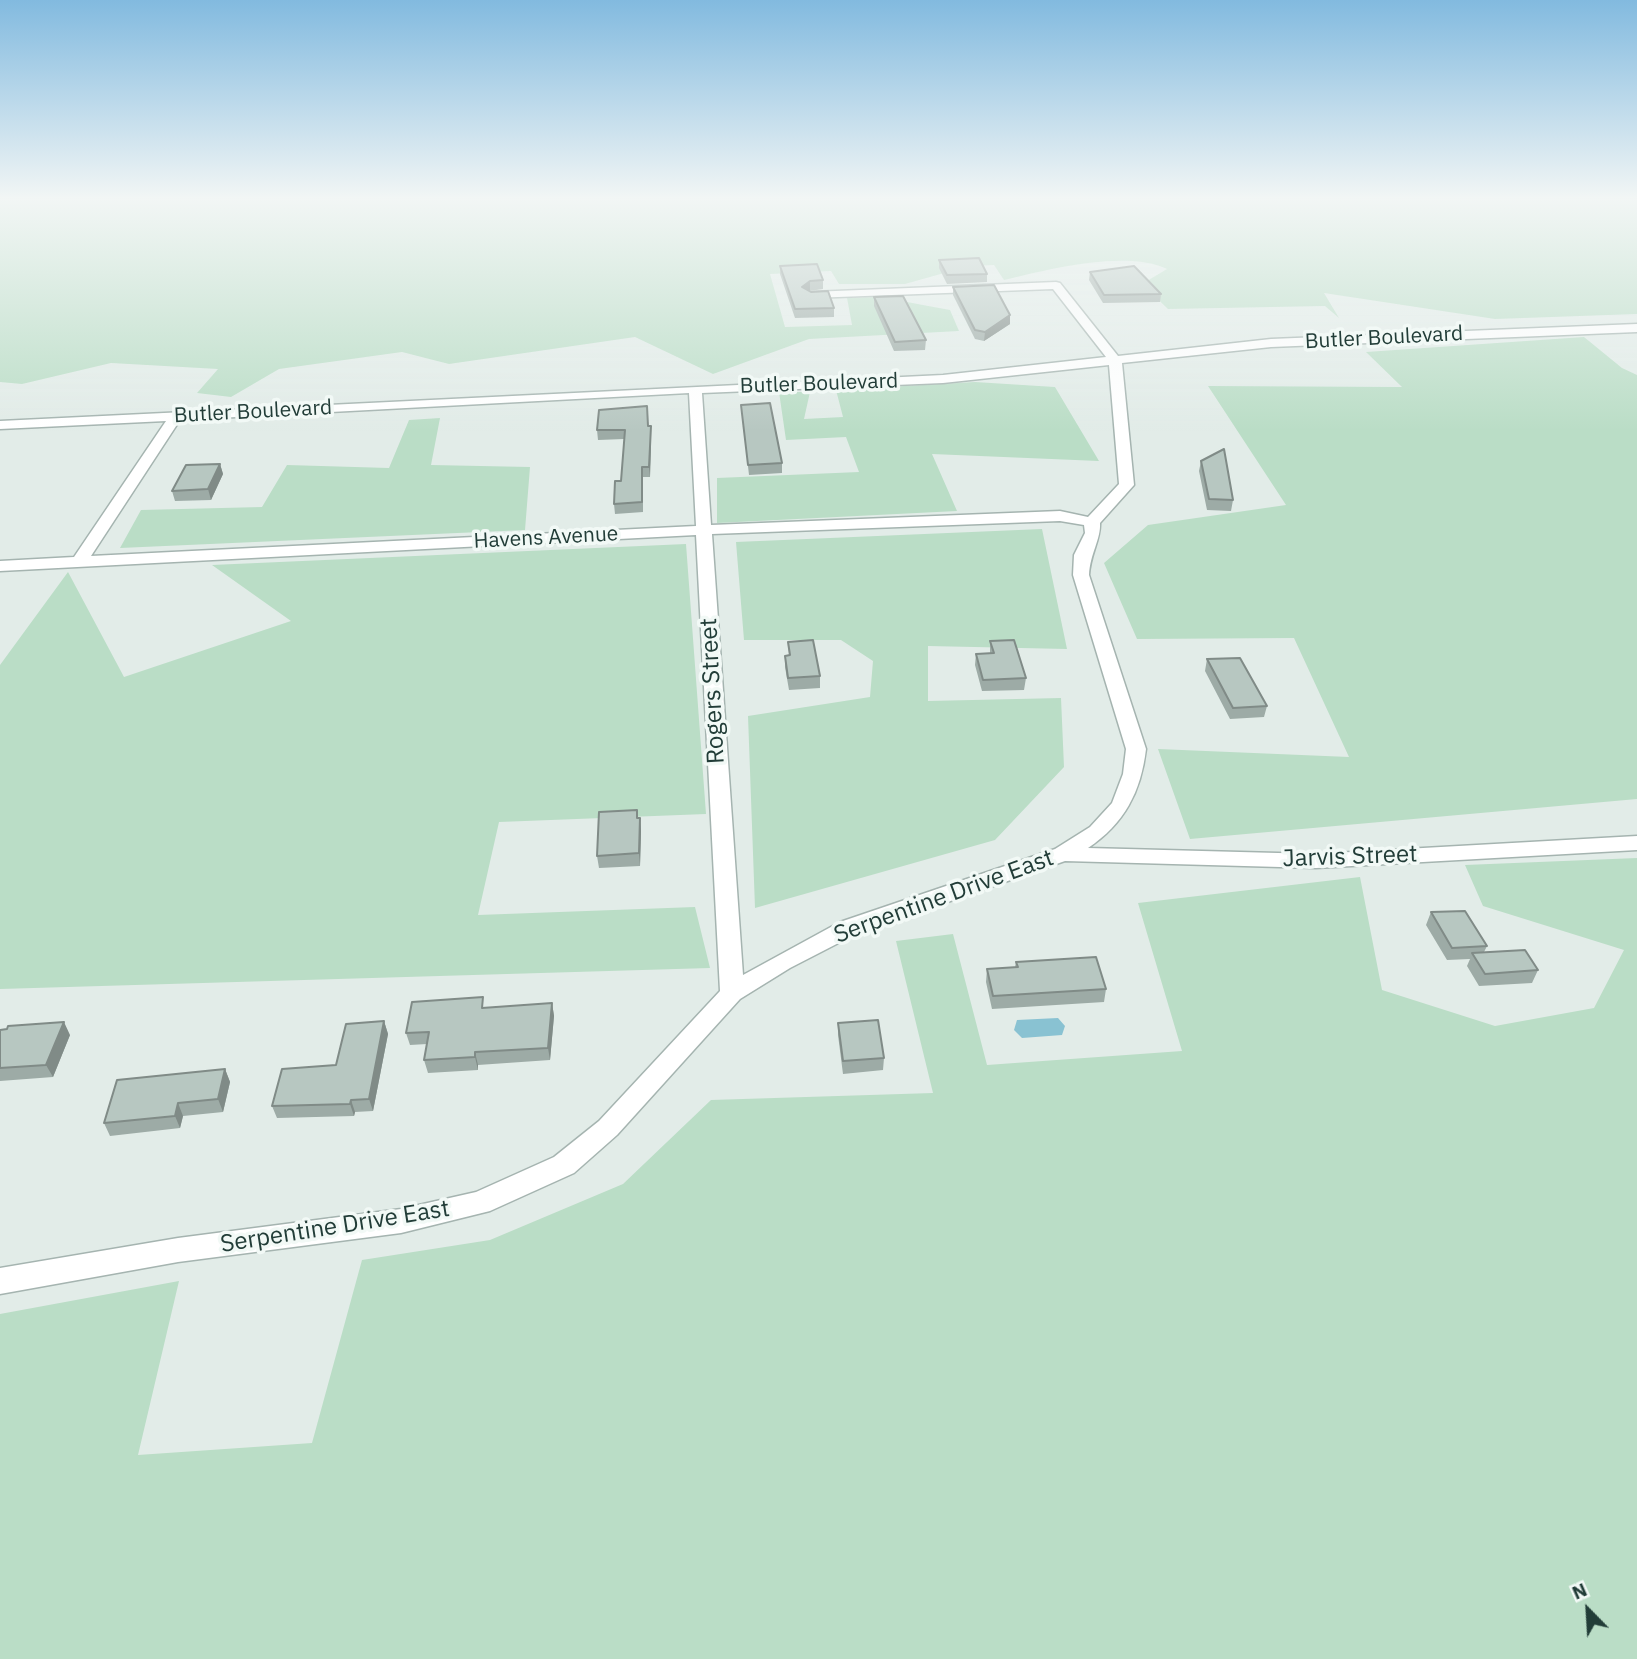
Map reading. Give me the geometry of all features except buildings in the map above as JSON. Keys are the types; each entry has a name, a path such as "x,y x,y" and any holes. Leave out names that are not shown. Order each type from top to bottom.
{"street":[{"path":"811,295 1056,285 1115,362"},
{"name":"Butler Boulevard","path":"0,425 943,379 1272,343 1637,328"},
{"name":"Serpentine Drive East","path":"0,1281 178,1250 401,1222 480,1203 564,1165 608,1128 732,993 782,962 848,928 1063,854 1097,832 1121,805 1133,774 1136,749 1081,575 1082,555 1093,533 1091,522 1127,485 1115,362"},
{"name":"Rogers Street","path":"695,389 732,993"},
{"path":"79,562 176,416"},
{"name":"Havens Avenue","path":"0,566 705,530 1060,516 1091,522"},
{"name":"Jarvis Street","path":"1063,854 1316,861 1637,843"}],"green space":[{"path":"0,276 771,276 785,327 852,325 847,298 880,297 950,310 959,331 809,339 713,374 635,337 449,364 402,352 279,369 231,397 197,393 218,369 111,363 22,384 0,382"},
{"path":"834,276 932,276 905,284 839,284"},
{"path":"1155,276 1637,276 1637,314 1495,319 1324,293 1339,318 1325,306 1168,309 1142,284"},
{"path":"1584,337 1622,368 1637,375 1637,799 1190,839 1158,749 1349,757 1294,638 1137,639 1104,563 1148,525 1286,505 1208,386 1402,387 1366,352"},
{"path":"975,382 1055,387 1099,461 932,454 957,511 717,523 717,478 859,472 846,437 786,440 779,392 810,392 804,419 843,417 836,390"},
{"path":"440,418 431,465 530,467 525,530 120,548 141,510 262,507 287,465 389,468 409,420"},
{"path":"1042,529 1067,649 928,646 928,701 1061,698 1064,767 995,840 755,908 748,716 870,697 873,661 841,640 744,640 736,542"},
{"path":"686,544 706,814 499,822 478,915 695,907 710,968 0,989 0,665 68,572 124,677 291,621 212,565"},
{"path":"1637,858 1637,1659 0,1659 0,1314 179,1281 138,1455 312,1443 362,1260 490,1240 623,1184 711,1100 933,1093 896,941 953,934 987,1065 1182,1051 1138,903 1360,877 1382,990 1495,1026 1594,1008 1624,950 1483,906 1465,865"}],"water":[{"path":"1058,1018 1065,1026 1062,1035 1022,1038 1014,1030 1017,1020"}]}
